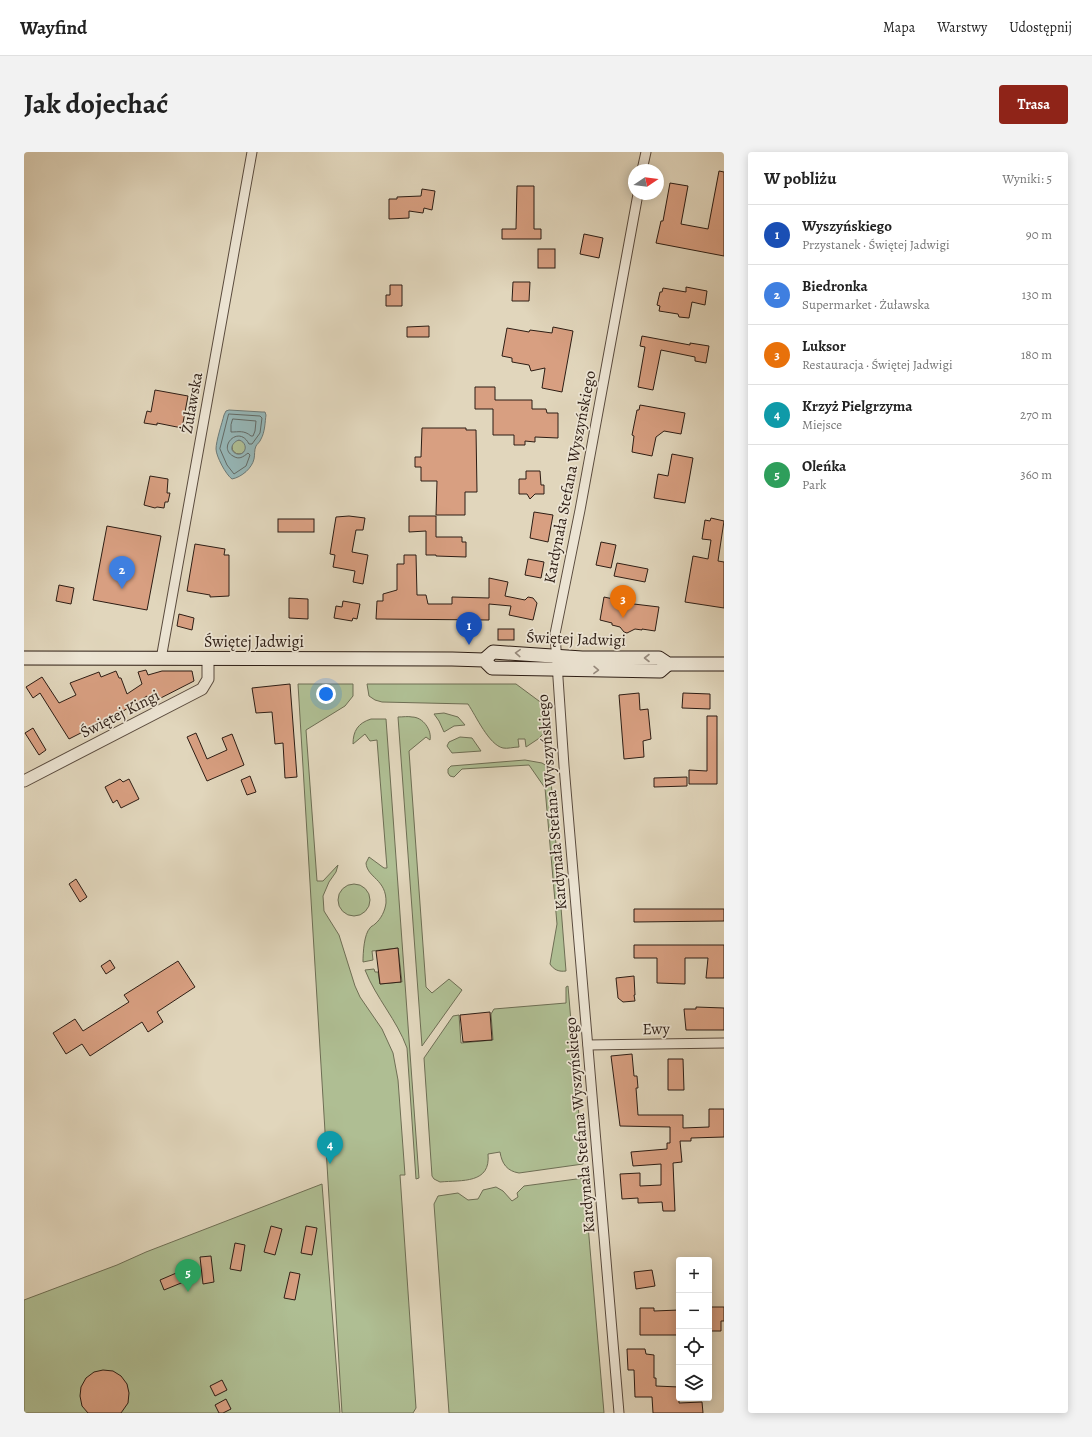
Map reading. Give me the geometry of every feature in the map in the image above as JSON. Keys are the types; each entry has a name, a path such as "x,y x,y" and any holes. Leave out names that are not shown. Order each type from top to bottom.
{"main road":[{"name":"Świętej Jadwigi","path":"484,660 492,652 582,658 659,658 668,664 724,664"},
{"name":"Świętej Jadwigi","path":"24,658 452,659 484,660 492,668 660,671 668,664"}],"street":[{"name":"Żuławska","path":"161,659 252,152"},
{"path":"643,164 646,152"},
{"name":"Kardynała Stefana Wyszyńskiego","path":"619,1413 555,634 566,574 579,517 637,200"},
{"name":"Świętej Kingi","path":"24,781 202,689 208,679 208,659"},
{"name":"Ewy","path":"588,1045 724,1043"}],"green space":[{"path":"239,440 244,442 246,447 244,452 239,454 234,452 232,447 234,442"},
{"path":"298,684 353,684 353,696 345,706 306,730 317,881 323,881 338,865 336,872 329,882 323,896 324,911 339,935 355,986 360,997 382,1029 393,1053 398,1080 405,1175 400,1175 416,1408 413,1413 342,1413"},
{"path":"367,684 516,684 543,704 545,732 526,747 525,739 518,739 519,747 503,748 493,742 488,736 468,704 382,702 369,696"},
{"path":"444,713 458,717 465,725 454,726 444,732 434,714"},
{"path":"398,717 420,719 430,732 430,740 426,737 409,751 426,987 432,993 449,979 462,990 422,1046"},
{"path":"371,719 386,719 419,1178 416,1179 407,1048 398,1028 365,970 374,969 375,972 378,972 380,984 402,982 398,948 372,951 373,960 363,962 366,935 370,927 381,917 386,903 383,889 367,868 366,863 369,857 384,868 387,868 377,740 370,741 365,734 353,744 355,731 357,728"},
{"path":"460,737 472,738 481,751 452,753 447,746 449,742"},
{"path":"525,760 542,763 550,768 566,971 557,970 550,964 557,924 545,788 529,765 462,769 454,777 450,776 448,773 448,769 451,766"},
{"path":"354,884 365,889 370,900 365,911 354,916 343,911 338,900 343,889"},
{"path":"568,986 583,1164 519,1173 508,1169 502,1160 500,1152 488,1154 488,1164 485,1171 480,1176 466,1180 440,1182 434,1179 432,1176 424,1058 453,1016 459,1015 461,1043 493,1040 491,1014 494,1009 566,1003 566,987"},
{"path":"584,1178 604,1413 449,1413 434,1204 438,1196 458,1193 468,1200 478,1199 483,1190 496,1187 503,1191 512,1201 518,1197 517,1193 524,1186"},
{"path":"322,1184 340,1413 24,1413 24,1300"}],"water":[{"path":"226,411 265,412 266,415 265,427 261,440 256,445 253,462 249,469 243,474 232,479 222,465 216,449 219,432","holes":["239,440 245,446 243,453 234,453 232,449 234,443"]}],"building":[{"path":"719,171 724,172 724,256 656,243 661,221 663,221 670,183 688,186 681,224 708,229"},
{"path":"517,186 534,186 534,229 541,229 541,239 502,239 502,229 516,229"},
{"path":"422,189 435,191 432,210 424,208 423,213 409,211 409,218 389,219 389,199 397,199 397,197 421,196"},
{"path":"584,234 603,238 599,258 580,254"},
{"path":"538,249 555,249 555,268 538,268"},
{"path":"513,282 530,282 529,301 512,301"},
{"path":"390,285 402,285 402,306 386,306 386,295 390,295"},
{"path":"686,287 707,291 705,305 692,302 689,318 679,317 678,314 659,311 660,306 657,305 660,292 662,292 663,288 686,292"},
{"path":"429,326 429,337 407,337 407,327"},
{"path":"553,327 573,331 562,392 542,388 545,368 531,371 529,365 512,362 512,358 502,356 507,328 529,332 530,330 552,333"},
{"path":"642,336 690,345 690,343 709,346 706,363 695,361 695,357 661,350 653,390 638,387 645,347 640,346"},
{"path":"475,387 495,387 495,400 532,400 532,409 546,409 547,413 558,413 558,438 535,437 535,442 525,441 525,445 514,445 514,435 493,435 493,409 475,409"},
{"path":"155,390 188,396 182,428 157,423 157,425 144,423 147,411 151,412"},
{"path":"640,405 685,413 681,434 664,431 656,437 652,456 632,452 634,436 632,435 637,410 639,410"},
{"path":"422,428 466,428 466,430 476,430 477,492 465,492 465,515 436,515 437,481 421,481 421,467 415,467 415,457 421,457"},
{"path":"672,454 693,458 685,503 654,498 658,474 668,476"},
{"path":"526,471 540,471 541,485 544,485 544,494 535,494 530,499 527,494 519,494 519,479 526,479"},
{"path":"150,476 168,479 167,493 170,493 168,502 165,502 164,508 155,508 144,505"},
{"path":"534,512 553,515 548,542 530,538"},
{"path":"349,516 365,518 363,530 356,530 352,552 368,555 363,584 353,582 355,571 333,567 335,555 330,554 336,517"},
{"path":"409,516 436,516 436,537 462,537 462,542 466,542 466,557 426,555 426,531 409,532"},
{"path":"711,518 724,521 718,561 724,562 724,608 685,602 693,556 708,559 711,540 702,539 705,520 710,521"},
{"path":"278,519 314,519 314,532 278,532"},
{"path":"107,526 161,536 147,610 93,600"},
{"path":"601,542 616,545 611,568 596,565"},
{"path":"195,544 225,549 224,555 229,555 229,596 210,597 210,595 187,591"},
{"path":"404,555 416,555 417,595 426,595 428,604 452,604 452,597 489,598 489,578 508,582 505,596 525,600 528,597 533,598 537,603 533,620 509,615 511,606 489,604 489,620 376,619 377,601 383,601 383,594 397,590 397,564 404,564"},
{"path":"528,559 544,562 541,578 525,575"},
{"path":"617,563 648,569 645,582 614,576"},
{"path":"59,585 74,588 71,604 56,601"},
{"path":"604,597 618,600 617,602 659,607 655,631 635,629 627,633 620,627 612,625 612,623 600,620"},
{"path":"289,598 308,599 308,619 289,618"},
{"path":"343,601 360,604 357,619 353,618 352,621 334,618 336,606 342,607"},
{"path":"179,614 194,618 192,630 177,626"},
{"path":"498,629 514,629 514,640 498,640"},
{"path":"146,670 148,675 162,671 192,671 194,681 151,703 147,696 120,713 69,739 40,693 33,698 26,687 42,677 59,703 76,695 70,683 99,672 101,677 116,671 119,678 121,678 127,694 142,684 138,672"},
{"path":"290,684 297,777 285,778 283,743 275,744 272,712 256,713 252,688"},
{"path":"639,693 640,710 648,709 651,739 643,741 644,757 624,759 619,695"},
{"path":"683,693 710,694 710,709 682,708"},
{"path":"707,716 717,716 717,784 689,784 689,770 707,771"},
{"path":"33,728 46,750 39,755 25,733"},
{"path":"196,733 207,759 227,750 222,738 232,734 244,765 207,781 187,737"},
{"path":"250,776 256,792 247,795 241,780"},
{"path":"687,777 687,786 654,787 654,778"},
{"path":"120,779 123,782 129,779 139,799 121,808 117,800 113,803 105,787"},
{"path":"76,879 87,897 80,902 69,884"},
{"path":"634,909 724,909 724,921 634,922"},
{"path":"634,945 724,945 724,978 706,978 708,958 685,958 685,984 657,983 657,958 634,958"},
{"path":"398,948 401,982 380,984 376,951"},
{"path":"110,960 115,968 106,974 101,966"},
{"path":"178,961 195,987 157,1012 163,1022 148,1032 142,1022 90,1056 82,1044 66,1054 53,1033 75,1019 83,1031 129,1002 124,995"},
{"path":"634,976 635,1001 623,1002 618,998 616,978"},
{"path":"696,1007 724,1008 724,1030 686,1030 684,1009 696,1009"},
{"path":"490,1012 492,1040 463,1042 460,1015"},
{"path":"632,1054 634,1076 637,1076 638,1088 636,1088 638,1115 683,1115 683,1128 709,1127 709,1109 724,1109 724,1137 691,1138 691,1141 680,1141 682,1162 673,1163 675,1211 663,1211 662,1202 638,1203 638,1198 622,1199 620,1174 640,1173 640,1186 661,1185 661,1164 633,1166 631,1152 667,1149 667,1143 670,1143 670,1127 620,1126 611,1056"},
{"path":"668,1059 683,1059 684,1090 668,1090"},
{"path":"271,1226 282,1229 275,1255 264,1252"},
{"path":"306,1226 317,1228 312,1255 301,1253"},
{"path":"235,1243 245,1245 241,1271 230,1269"},
{"path":"211,1256 214,1282 203,1284 200,1257"},
{"path":"652,1270 655,1286 636,1289 634,1272"},
{"path":"181,1271 186,1281 164,1290 160,1280"},
{"path":"290,1272 300,1274 295,1300 284,1298"},
{"path":"712,1307 724,1307 724,1321 721,1321 721,1331 712,1331"},
{"path":"640,1308 654,1308 654,1311 676,1310 676,1335 640,1335"},
{"path":"627,1349 645,1349 646,1354 654,1355 654,1378 656,1378 656,1386 676,1387 676,1401 679,1401 679,1403 702,1402 703,1413 653,1413 652,1397 635,1397 634,1370 628,1370"},
{"path":"103,1370 113,1371 121,1376 127,1384 129,1393 128,1403 121,1413 88,1413 82,1406 80,1396 81,1387 86,1378 94,1372"},
{"path":"222,1380 227,1390 215,1396 210,1386"},
{"path":"226,1399 231,1409 223,1413 219,1413 215,1405"}],"place":[{"name":"Biedronka","path":"122,589"},
{"name":"Luksor","path":"623,618"},
{"name":"Wyszyńskiego","path":"469,645"},
{"name":"Krzyż Pielgrzyma","path":"330,1164"},
{"name":"Oleńka","path":"188,1292"}]}
